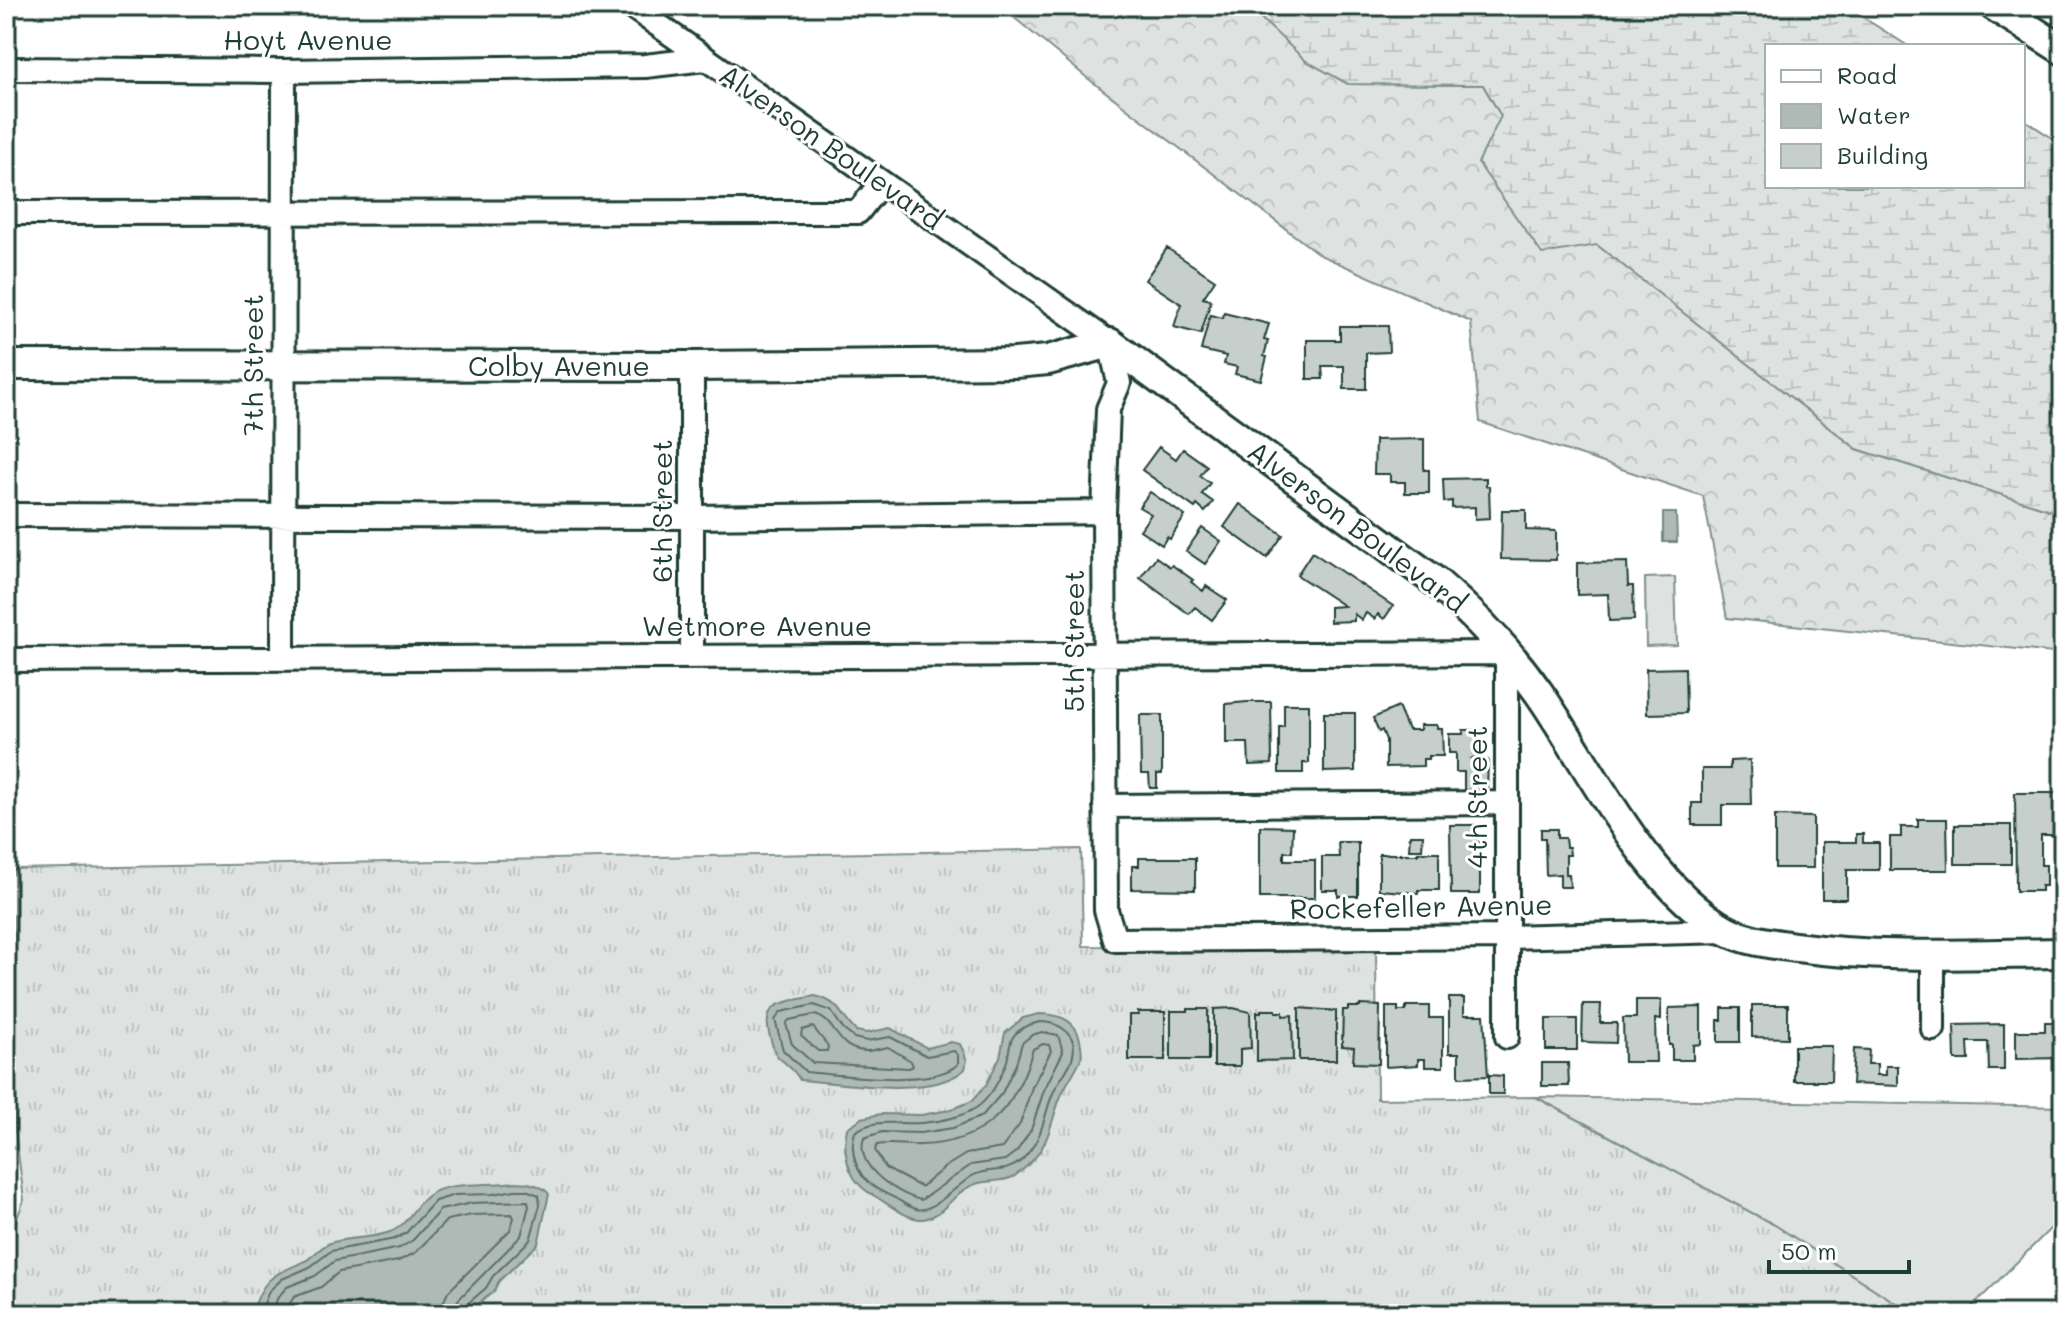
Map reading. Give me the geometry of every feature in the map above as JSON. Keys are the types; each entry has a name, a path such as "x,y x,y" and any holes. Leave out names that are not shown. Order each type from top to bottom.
{"main road":[{"path":"1994,6 2063,50"},
{"name":"Colby Avenue","path":"6,365 1015,363 1048,360 1110,343"},
{"name":"Alverson Boulevard","path":"1110,343 1436,582 1471,612 1539,693 1641,850 1695,908 1727,931 1773,944 1836,952 2063,953"}],"street":[{"name":"Alverson Boulevard","path":"631,6 1110,343"},
{"name":"Hoyt Avenue","path":"6,69 284,71 645,66 705,59"},
{"name":"7th Street","path":"283,658 284,71"},
{"path":"6,213 858,212 881,183"},
{"name":"5th Street","path":"1110,343 1119,383 1108,409 1104,512 1105,806 1106,910 1115,940"},
{"name":"6th Street","path":"692,366 692,655"},
{"path":"6,515 692,517 1104,512"},
{"name":"Wetmore Avenue","path":"9,663 692,655 1507,653"},
{"name":"4th Street","path":"1507,653 1507,1037"},
{"path":"1105,806 1507,803"},
{"name":"Rockefeller Avenue","path":"1115,940 1507,937 1727,931"},
{"path":"1933,954 1933,1029"}],"green space":[{"path":"1000,6 1248,6 1306,60 1348,84 1483,85 1501,116 1596,244 1857,449 2063,514 2063,654 1727,618 1703,496 1480,422 1471,322 1320,255 1086,77"},
{"path":"1248,6 1845,6 1905,44 1765,44 1765,188 2025,188 2025,120 2063,145 2063,514 1857,449 1597,245 1542,254 1478,163 1501,116 1483,85 1348,84 1306,61"},
{"path":"1675,577 1677,645 1646,646 1645,578"},
{"path":"1081,849 1083,946 1376,948 1377,1099 1536,1097 1775,1225 1913,1314 6,1314 6,1247 24,1200 14,1121 14,869"},
{"path":"1536,1097 2063,1107 2063,1216 1965,1314 1913,1314 1775,1225"}],"water":[{"path":"1663,513 1676,513 1677,542 1663,542"},
{"path":"815,996 835,1005 856,1031 867,1033 890,1028 927,1048 951,1042 960,1044 967,1060 965,1069 951,1078 932,1084 910,1086 862,1086 800,1080 776,1055 769,1033 769,1014 773,1008 787,1001"},
{"path":"1039,1014 1059,1017 1075,1027 1082,1054 1061,1096 1045,1141 1027,1166 1013,1177 968,1187 939,1212 922,1219 897,1210 858,1183 846,1157 847,1128 862,1118 881,1114 921,1115 950,1110 972,1101 986,1085 1000,1057 1005,1033 1023,1018"},
{"path":"514,1182 533,1184 549,1194 538,1244 499,1281 493,1292 466,1314 252,1314 265,1284 326,1245 397,1229 424,1198 439,1190"}],"building":[{"path":"1167,248 1215,280 1203,298 1211,300 1201,334 1174,327 1181,304 1145,280"},
{"path":"1224,313 1269,324 1264,340 1268,341 1264,356 1267,357 1261,380 1235,374 1237,367 1224,364 1226,356 1201,350 1210,315 1223,318"},
{"path":"1340,326 1388,326 1389,352 1366,353 1366,389 1344,389 1344,366 1322,366 1323,379 1307,379 1307,340 1340,340"},
{"path":"1424,439 1424,470 1429,470 1429,493 1405,493 1405,482 1390,482 1390,474 1374,474 1375,440"},
{"path":"1159,447 1176,459 1183,449 1207,466 1200,476 1210,483 1202,494 1213,502 1205,512 1142,470"},
{"path":"1486,478 1490,518 1475,519 1475,507 1452,508 1452,501 1444,502 1443,479"},
{"path":"1150,492 1185,516 1170,539 1167,537 1162,545 1140,530 1151,514 1139,507"},
{"path":"1240,504 1283,535 1267,558 1224,527"},
{"path":"1502,510 1526,510 1526,530 1556,531 1556,560 1501,559"},
{"path":"1202,528 1221,541 1205,564 1186,551"},
{"path":"1312,552 1393,606 1384,619 1378,614 1375,619 1366,613 1362,620 1354,614 1354,621 1330,622 1330,607 1344,606 1297,575"},
{"path":"1156,557 1193,580 1191,582 1203,591 1206,586 1227,600 1212,620 1195,607 1189,614 1140,578"},
{"path":"1627,562 1628,586 1633,586 1634,620 1609,621 1608,594 1577,595 1577,563"},
{"path":"1685,668 1686,713 1647,714 1646,669"},
{"path":"1271,702 1272,764 1249,765 1248,743 1226,743 1226,704"},
{"path":"1284,704 1309,704 1309,763 1303,763 1303,773 1279,773 1279,727 1284,727"},
{"path":"1398,707 1408,730 1420,730 1420,725 1442,728 1443,756 1428,756 1428,759 1423,759 1423,766 1386,767 1386,740 1373,718"},
{"path":"1324,713 1355,713 1355,771 1324,772"},
{"path":"1140,715 1162,715 1162,774 1157,774 1157,788 1150,788 1149,774 1141,774"},
{"path":"1463,730 1475,730 1478,756 1473,758 1488,760 1487,792 1464,792 1464,772 1456,772 1456,753 1449,753 1449,734 1463,734"},
{"path":"1750,760 1751,805 1722,805 1722,825 1692,825 1692,803 1702,803 1702,769 1730,769 1730,761"},
{"path":"2015,793 2063,793 2063,835 2041,835 2041,865 2046,865 2046,886 2041,886 2041,891 2016,891"},
{"path":"1775,816 1813,817 1813,868 1775,868"},
{"path":"1918,819 1947,819 1948,870 1890,870 1890,837 1901,837 1901,827 1918,827"},
{"path":"1450,825 1476,825 1476,842 1480,842 1480,894 1451,894"},
{"path":"1955,825 2011,825 2011,864 1955,864"},
{"path":"1260,826 1293,827 1292,852 1284,852 1284,860 1315,860 1315,898 1260,898"},
{"path":"1541,829 1557,829 1557,838 1565,838 1570,855 1566,855 1566,874 1569,874 1570,887 1560,887 1560,874 1546,875 1545,838 1541,838"},
{"path":"1856,834 1863,834 1863,843 1879,843 1879,870 1847,870 1847,899 1822,899 1822,842 1856,842"},
{"path":"1410,835 1423,835 1422,849 1409,849"},
{"path":"1338,842 1358,842 1358,896 1338,896 1338,890 1322,890 1322,857 1339,857"},
{"path":"1439,852 1439,890 1418,890 1418,893 1379,890 1379,854"},
{"path":"1139,858 1195,858 1195,890 1132,889 1132,866 1139,866"},
{"path":"1449,998 1464,998 1464,1015 1484,1015 1488,1076 1459,1077 1459,1053 1449,1053"},
{"path":"1636,1000 1661,1000 1661,1020 1655,1019 1656,1062 1624,1062 1623,1018 1636,1018"},
{"path":"1583,1004 1601,1004 1600,1023 1617,1023 1616,1043 1582,1042"},
{"path":"1360,1005 1380,1006 1379,1064 1353,1063 1354,1047 1342,1046 1343,1010"},
{"path":"1752,1005 1788,1005 1788,1038 1752,1037"},
{"path":"1406,1006 1429,1006 1429,1018 1443,1018 1443,1067 1425,1067 1425,1059 1418,1059 1418,1065 1386,1067 1386,1007 1406,1011"},
{"path":"1701,1007 1701,1044 1693,1045 1693,1060 1672,1060 1669,1008"},
{"path":"1233,1008 1250,1012 1251,1048 1240,1049 1240,1066 1214,1066 1214,1009"},
{"path":"1299,1008 1336,1011 1336,1060 1299,1060"},
{"path":"1722,1008 1740,1008 1740,1042 1718,1042 1718,1020 1722,1020"},
{"path":"1208,1009 1208,1060 1171,1060 1171,1011"},
{"path":"1276,1010 1283,1012 1283,1016 1292,1015 1293,1060 1257,1061 1257,1012"},
{"path":"1138,1012 1165,1012 1165,1060 1129,1060 1129,1015 1138,1015"},
{"path":"1546,1019 1577,1019 1577,1050 1546,1050"},
{"path":"2045,1022 2063,1022 2063,1058 2016,1059 2016,1031 2045,1031"},
{"path":"2004,1024 2004,1070 1989,1070 1988,1042 1968,1042 1969,1060 1955,1060 1954,1025"},
{"path":"1794,1046 1832,1046 1831,1081 1794,1081"},
{"path":"1854,1049 1869,1050 1868,1064 1877,1064 1877,1075 1886,1075 1886,1066 1898,1066 1898,1086 1852,1084"},
{"path":"1542,1063 1568,1063 1569,1086 1542,1086"},
{"path":"1489,1075 1503,1076 1503,1094 1489,1094"}]}
